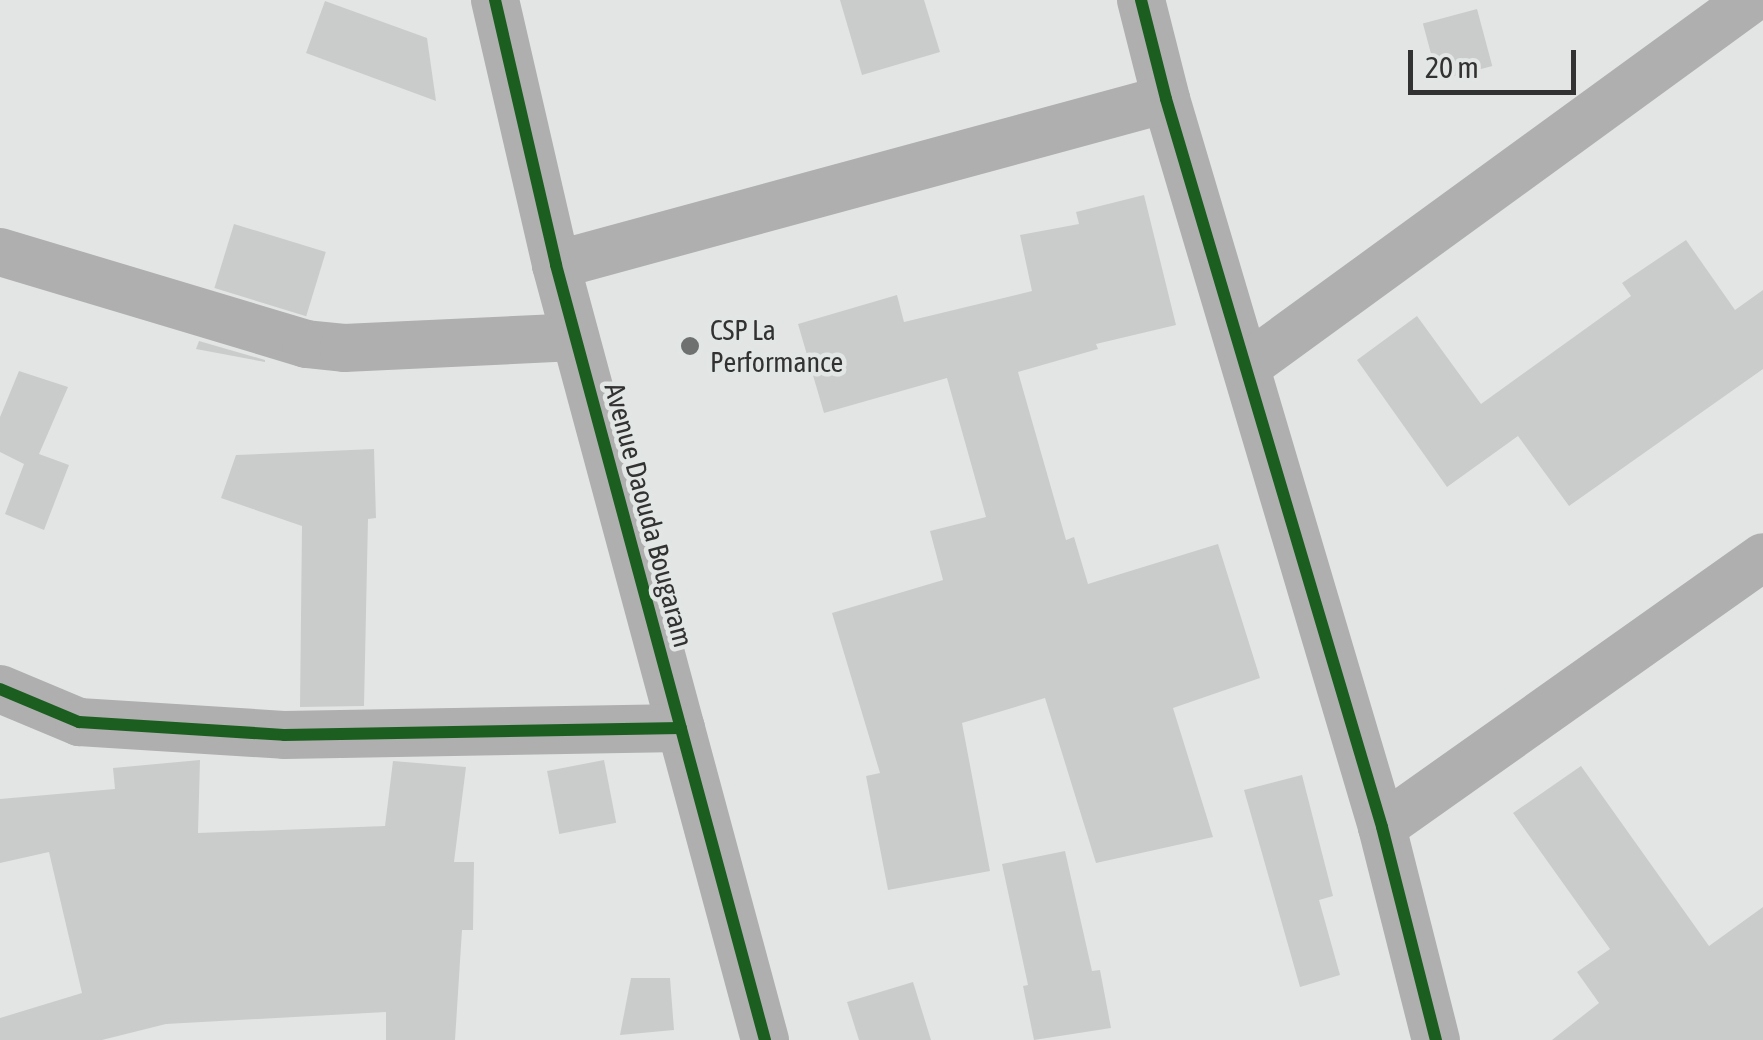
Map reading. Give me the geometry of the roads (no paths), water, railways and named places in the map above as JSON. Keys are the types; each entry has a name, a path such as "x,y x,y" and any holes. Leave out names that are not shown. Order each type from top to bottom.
{"street":[{"name":"Avenue Daouda Bougaram","path":"495,0 556,265 765,1040"},
{"path":"1141,0 1166,99 1382,827 1436,1040"},
{"path":"1247,366 1750,0"},
{"path":"556,265 1166,99"},
{"path":"0,252 306,344 344,348 576,337"},
{"path":"1382,827 1763,557"},
{"path":"0,689 78,722 284,735 681,728"}],"place":[{"name":"CSP La Performance","path":"690,346"}]}
